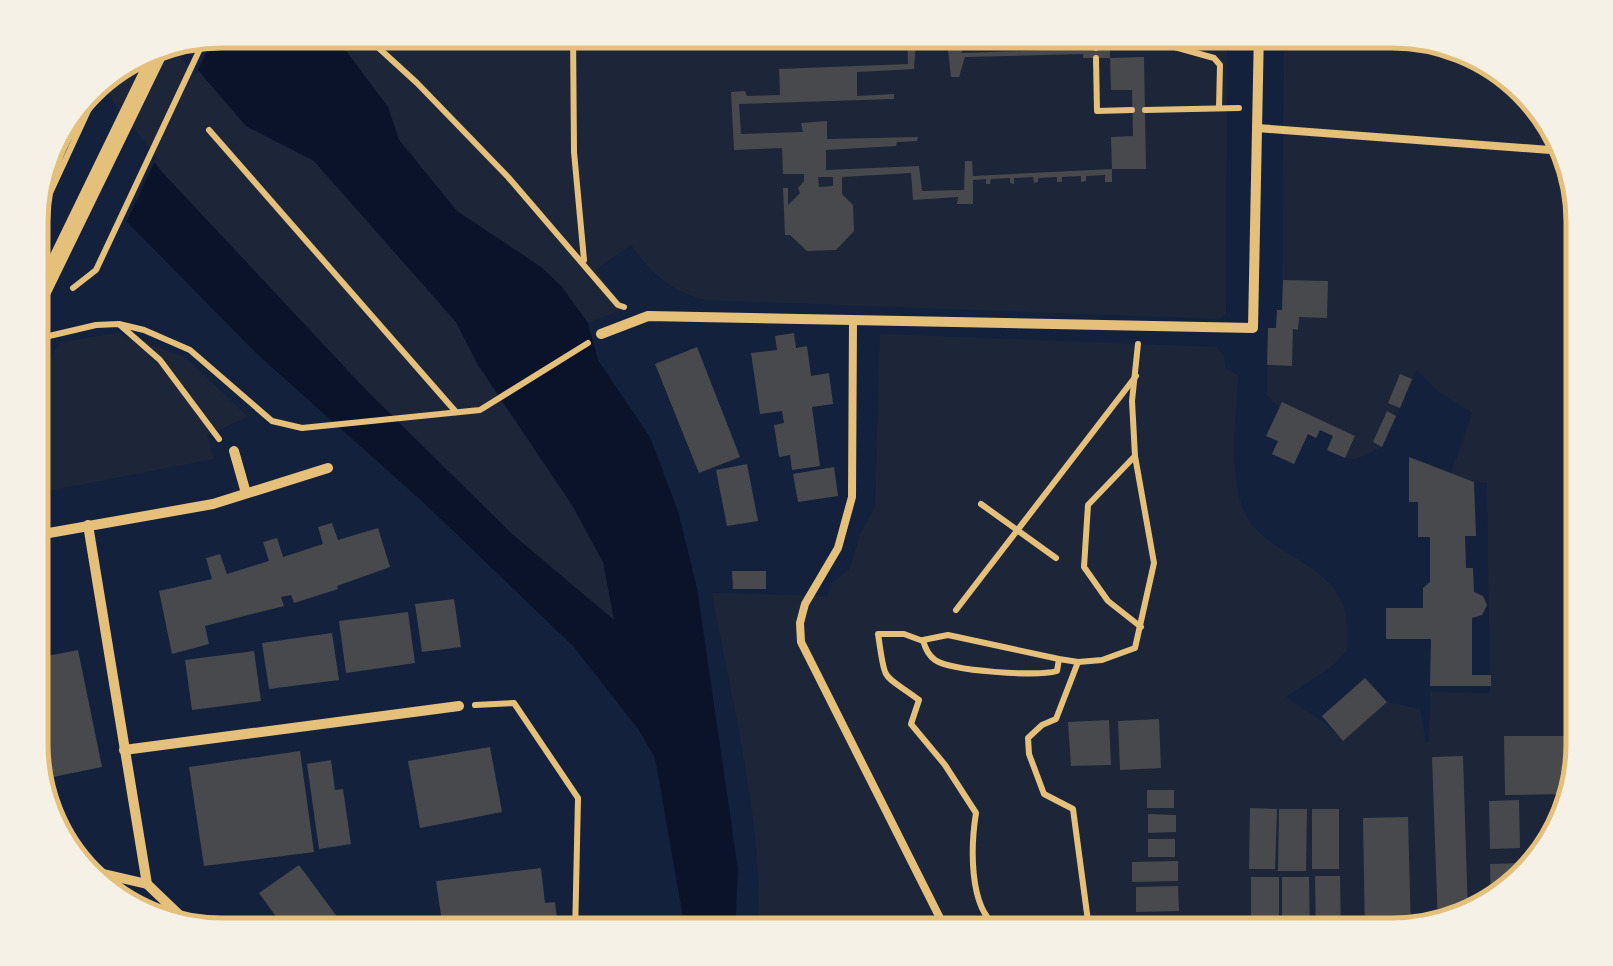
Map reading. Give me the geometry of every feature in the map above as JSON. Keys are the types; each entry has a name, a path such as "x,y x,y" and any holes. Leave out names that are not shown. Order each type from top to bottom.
{"street":[{"path":"601,334 648,316 1253,328 1259,48"},
{"path":"48,280 152,63"},
{"path":"234,452 246,493"},
{"path":"48,533 213,504 328,468"},
{"path":"88,524 147,884"},
{"path":"124,750 459,706"},
{"path":"107,875 147,884 177,913"}],"lane":[{"path":"1257,128 1550,150"},
{"path":"852,320 852,497 838,548 805,604 800,623 802,642 940,918"}],"path":[{"path":"378,48 417,83 584,262 618,305 648,316"},
{"path":"572,48 574,152 584,262"},
{"path":"1096,48 1098,111 1132,110"},
{"path":"1178,48 1214,58 1220,65 1220,108"},
{"path":"66,302 75,284 96,270 200,49"},
{"path":"1145,110 1258,108"},
{"path":"51,191 87,112"},
{"path":"209,130 457,413"},
{"path":"50,336 58,318"},
{"path":"50,336 119,324 167,338 190,350 272,421 302,428 480,410 601,334"},
{"path":"119,324 160,360 215,436 234,452"},
{"path":"923,642 932,636 948,635 1078,662 1102,660 1135,648 1154,563 1135,456 1132,402 1138,326"},
{"path":"956,610 1137,375"},
{"path":"1135,456 1088,506 1084,567 1108,601 1141,627"},
{"path":"981,504 1056,558"},
{"path":"990,918 977,891 970,856 976,813 945,765 911,724 919,700 894,685 883,669 878,634 904,634 923,642 938,662 1019,675 1056,671 1060,659"},
{"path":"1078,662 1056,718 1028,738 1028,754 1044,794 1073,809 1088,918"},
{"path":"459,706 514,703 578,798 575,918"}],"shaded area":[{"path":"222,48 341,48 388,107 399,140 457,211 541,267 562,287 588,323 598,360 650,437 678,511 697,588 738,869 736,918 683,918 655,758 638,729 573,646 425,504 257,354 62,156 71,135 102,96 162,172 365,389 512,534 614,620 603,562 572,505 478,365 456,322 314,161 246,126 183,53"},
{"path":"334,48 1227,50 1226,313 1220,319 705,300 663,280 631,245 595,270 626,308 588,323 562,287 541,267 457,211 399,140 388,107"},
{"path":"1284,48 1391,48 1436,53 1478,71 1522,107 1548,145 1565,210 1565,756 1552,811 1530,850 1497,883 1478,895 1447,909 1403,918 758,918 751,806 712,593 827,596 831,583 849,570 861,532 875,507 880,334 1216,347 1224,356 1225,367 1238,376 1234,465 1246,515 1269,541 1327,581 1338,594 1346,616 1347,650 1331,667 1286,697 1343,740 1387,702 1420,709 1429,742 1430,692 1490,693 1487,483 1451,473 1472,413 1439,392 1417,371 1382,447 1356,459 1345,458 1355,436 1282,402 1279,408 1267,395 1268,328 1276,328 1277,310 1282,309"},
{"path":"183,53 246,126 314,161 456,322 478,365 572,505 603,562 615,621 512,534 365,389 162,172 102,96 135,71"},
{"path":"117,333 185,357 248,417 207,435 214,459 48,491 48,361 61,342"}],"pier":[{"path":"208,49 195,76 178,54"},
{"path":"106,92 157,157 124,227 62,163 53,181 71,135"}],"building":[{"path":"907,48 916,48 914,69 857,72 857,96 894,94 894,99 739,104 741,134 803,132 801,123 827,121 827,139 918,137 917,141 897,142 896,146 826,150 826,170 919,166 922,191 964,190 965,161 972,161 973,176 1112,169 1112,182 1105,182 1105,175 1086,176 1086,181 1081,182 1081,176 1062,177 1062,182 1057,182 1057,177 1038,178 1034,183 1033,177 1014,178 1014,184 1010,178 991,179 990,184 986,184 986,179 973,180 973,204 957,204 958,197 913,200 911,173 842,177 842,194 853,205 854,231 836,250 807,251 785,235 783,188 788,188 788,205 800,193 804,174 783,174 782,148 734,150 731,92 745,91 747,96 780,95 779,69 908,64","holes":["818,177 833,177 833,186 819,187"]},
{"path":"948,48 962,48 962,53 1110,48 1110,58 1083,58 1083,54 965,57 959,77 951,77"},
{"path":"1193,48 1227,48 1227,50"},
{"path":"1144,57 1146,169 1112,169 1111,137 1133,136 1132,90 1111,90 1110,58"},
{"path":"1283,280 1328,281 1327,318 1299,317 1298,330 1293,329 1292,366 1267,365 1268,328 1276,328 1277,310 1282,310"},
{"path":"794,333 796,348 807,346 811,376 829,373 833,404 812,407 820,466 792,470 790,455 779,457 774,425 784,423 782,411 760,414 751,353 777,350 775,336"},
{"path":"697,347 740,457 699,473 655,364"},
{"path":"1400,374 1412,379 1400,408 1388,403"},
{"path":"1282,402 1355,436 1345,458 1327,450 1333,436 1320,430 1316,438 1308,434 1294,464 1272,454 1278,441 1266,436"},
{"path":"1387,411 1396,416 1382,447 1373,442"},
{"path":"1409,457 1474,482 1476,536 1465,536 1466,568 1473,568 1474,592 1483,596 1487,605 1482,615 1472,618 1472,675 1491,675 1491,686 1430,686 1431,639 1386,639 1386,608 1423,608 1423,588 1430,582 1430,537 1418,537 1418,502 1409,502"},
{"path":"747,464 758,521 727,526 716,470"},
{"path":"834,467 838,496 798,502 793,474"},
{"path":"332,523 338,540 378,528 390,567 337,586 338,589 294,603 291,595 281,597 284,606 205,626 209,644 172,654 159,591 212,579 206,558 220,554 227,574 269,561 263,542 277,538 283,557 323,544 318,527"},
{"path":"732,571 766,571 766,589 733,589"},
{"path":"454,599 461,647 422,652 415,604"},
{"path":"408,612 415,663 346,673 339,621"},
{"path":"332,633 339,680 269,689 262,643"},
{"path":"78,650 102,767 51,777 48,656"},
{"path":"254,651 261,701 192,710 185,660"},
{"path":"1365,678 1387,702 1343,741 1322,716"},
{"path":"1159,719 1161,768 1120,770 1118,721"},
{"path":"1109,720 1111,765 1071,766 1068,722"},
{"path":"1504,736 1565,736 1558,794 1505,795"},
{"path":"490,747 502,812 420,828 408,761"},
{"path":"300,751 314,852 204,866 189,767"},
{"path":"1463,756 1467,900 1438,912 1432,757"},
{"path":"331,760 335,790 343,789 351,844 319,849 307,764"},
{"path":"1147,790 1174,790 1174,808 1147,808"},
{"path":"1519,800 1520,848 1490,849 1489,801"},
{"path":"1250,808 1277,809 1275,869 1249,869"},
{"path":"1279,809 1307,809 1306,871 1278,871"},
{"path":"1312,809 1339,809 1339,869 1312,869"},
{"path":"1148,814 1176,815 1176,832 1148,833"},
{"path":"1408,817 1411,917 1365,918 1363,818"},
{"path":"1148,839 1175,839 1175,857 1148,857"},
{"path":"1178,861 1178,881 1132,882 1132,862"},
{"path":"1518,863 1491,887 1490,864"},
{"path":"299,865 338,918 277,918 259,893"},
{"path":"541,868 545,903 555,902 557,918 441,918 436,881"},
{"path":"1315,876 1340,876 1341,918 1316,918"},
{"path":"1251,877 1279,877 1279,918 1251,918"},
{"path":"1282,877 1309,877 1310,918 1282,918"},
{"path":"1178,886 1179,911 1136,912 1136,887"}]}
